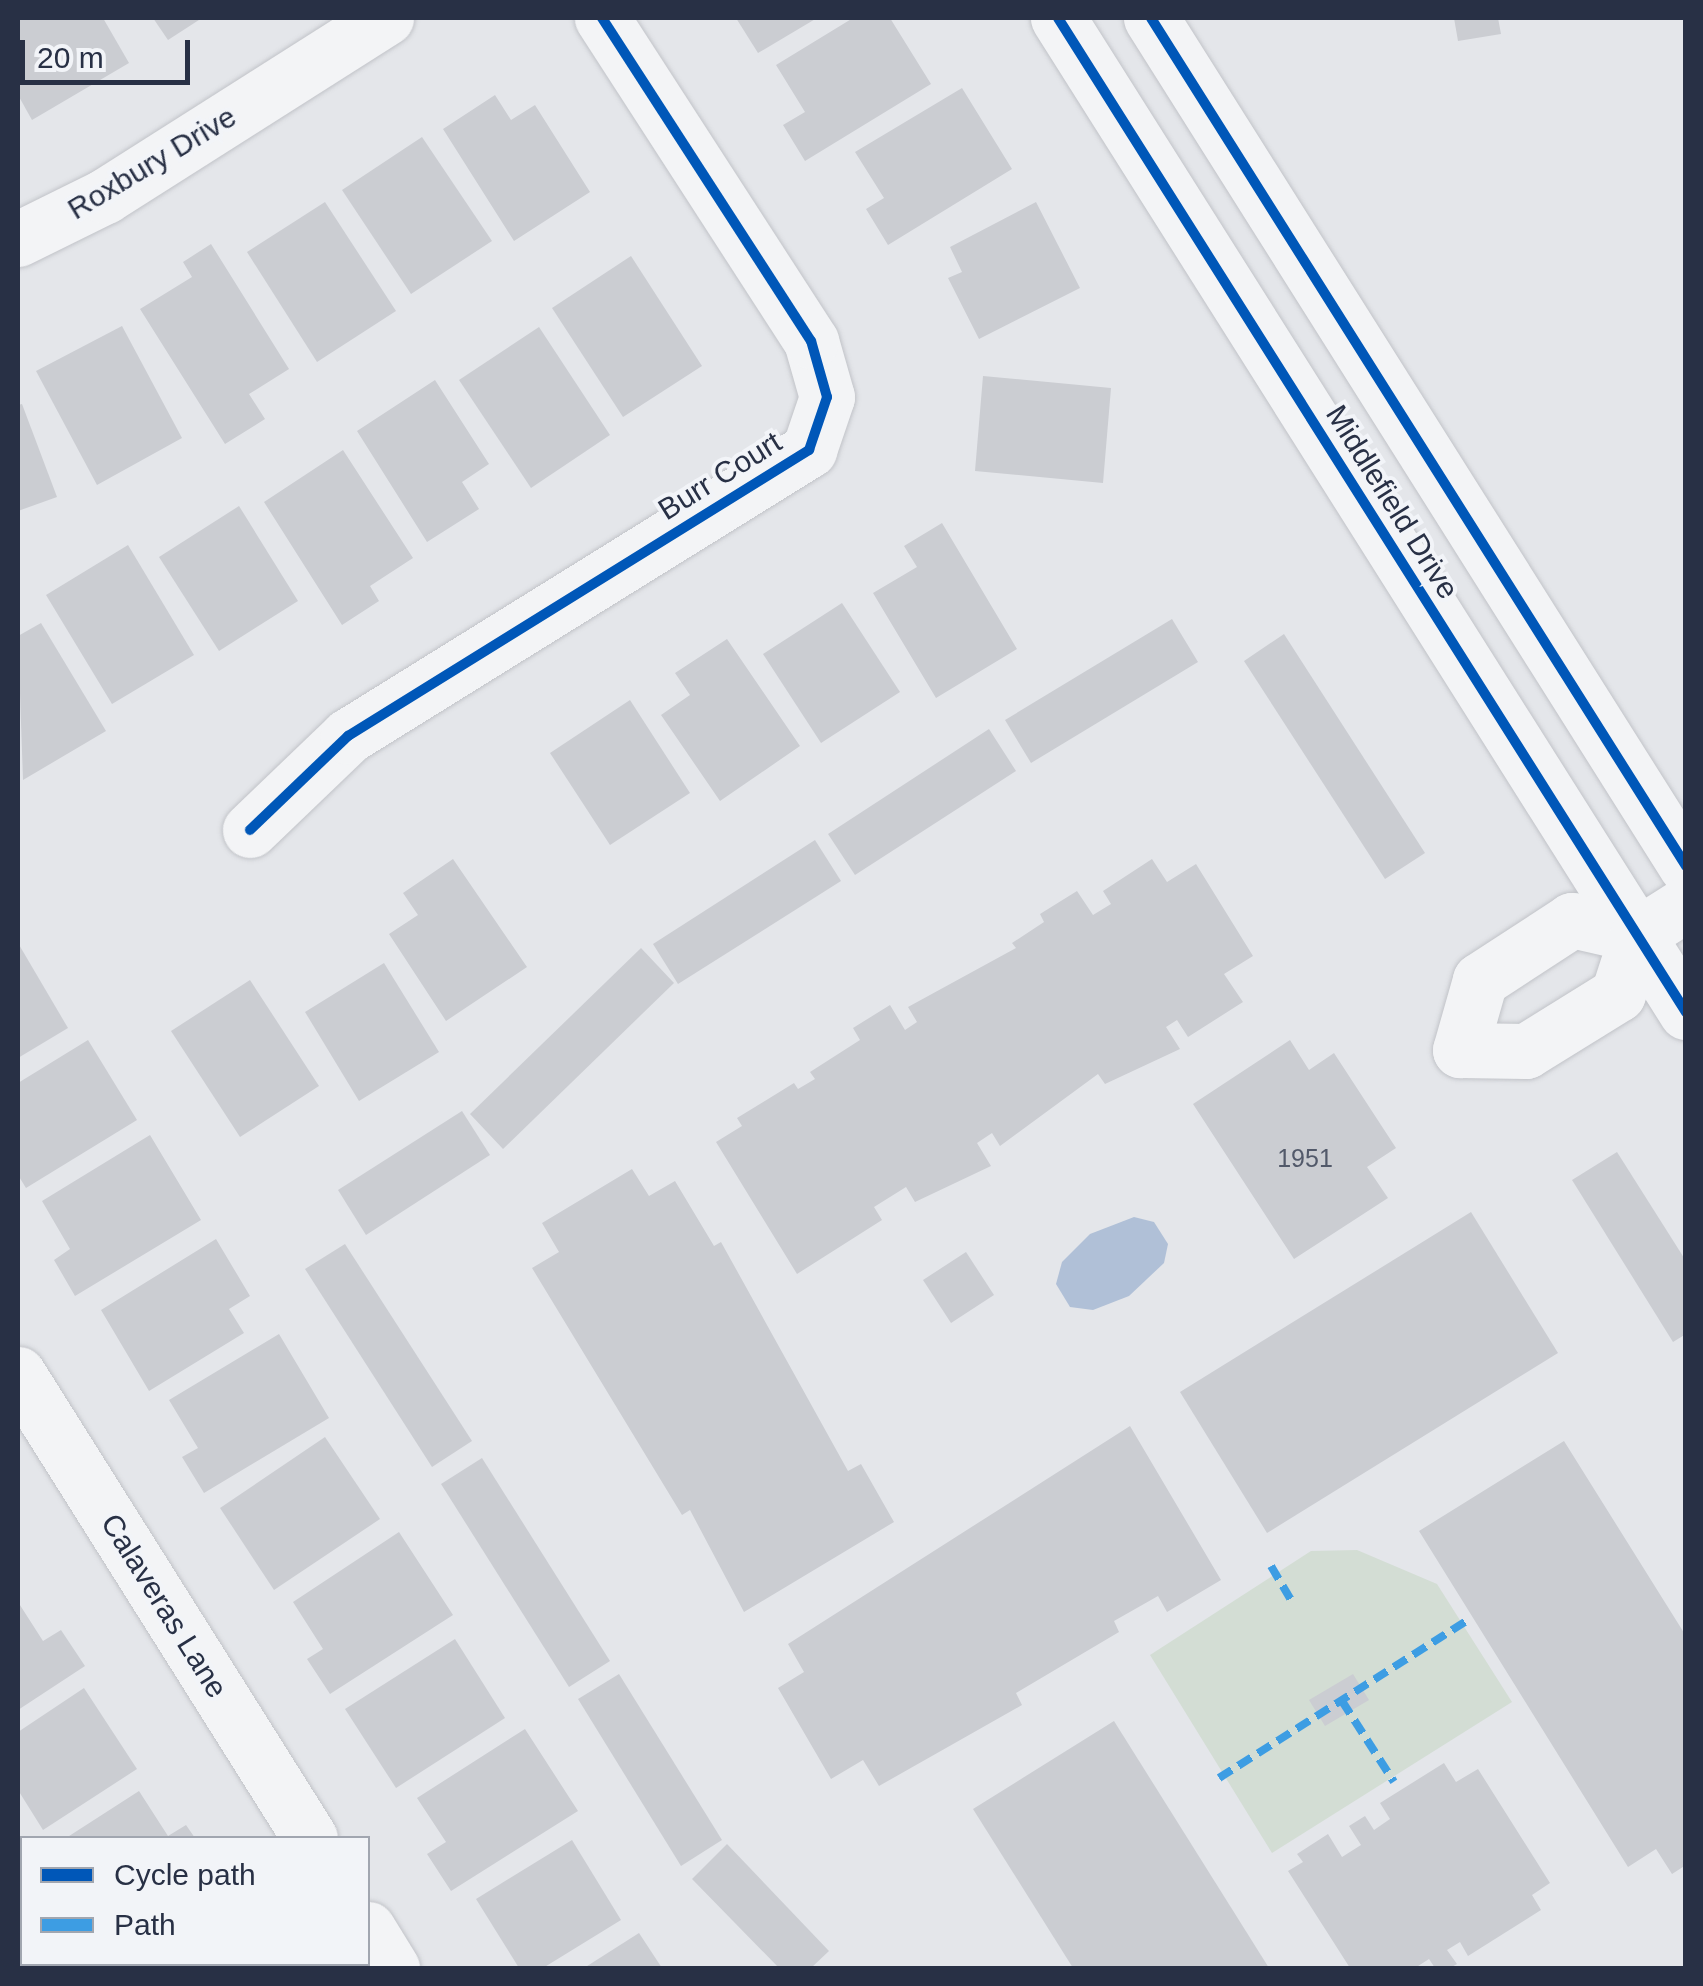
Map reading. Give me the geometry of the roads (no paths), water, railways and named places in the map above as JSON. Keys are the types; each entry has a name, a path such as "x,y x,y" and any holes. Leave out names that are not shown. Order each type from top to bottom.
{"street":[{"name":"Roxbury Drive","path":"18,239 105,196 386,18"},
{"name":"Burr Court","path":"250,830 348,736 808,450 827,398 811,341 602,18"},
{"name":"Middlefield Drive","path":"1058,18 1686,1012"},
{"name":"Middlefield Drive","path":"1151,18 1686,866"},
{"path":"1637,935 1686,904"},
{"name":"Calaveras Lane","path":"18,1374 309,1836"},
{"path":"370,1932 392,1968"}],"water":[{"path":"1134,1217 1154,1222 1168,1244 1164,1263 1129,1296 1093,1310 1070,1307 1056,1284 1062,1262 1090,1234"}]}
